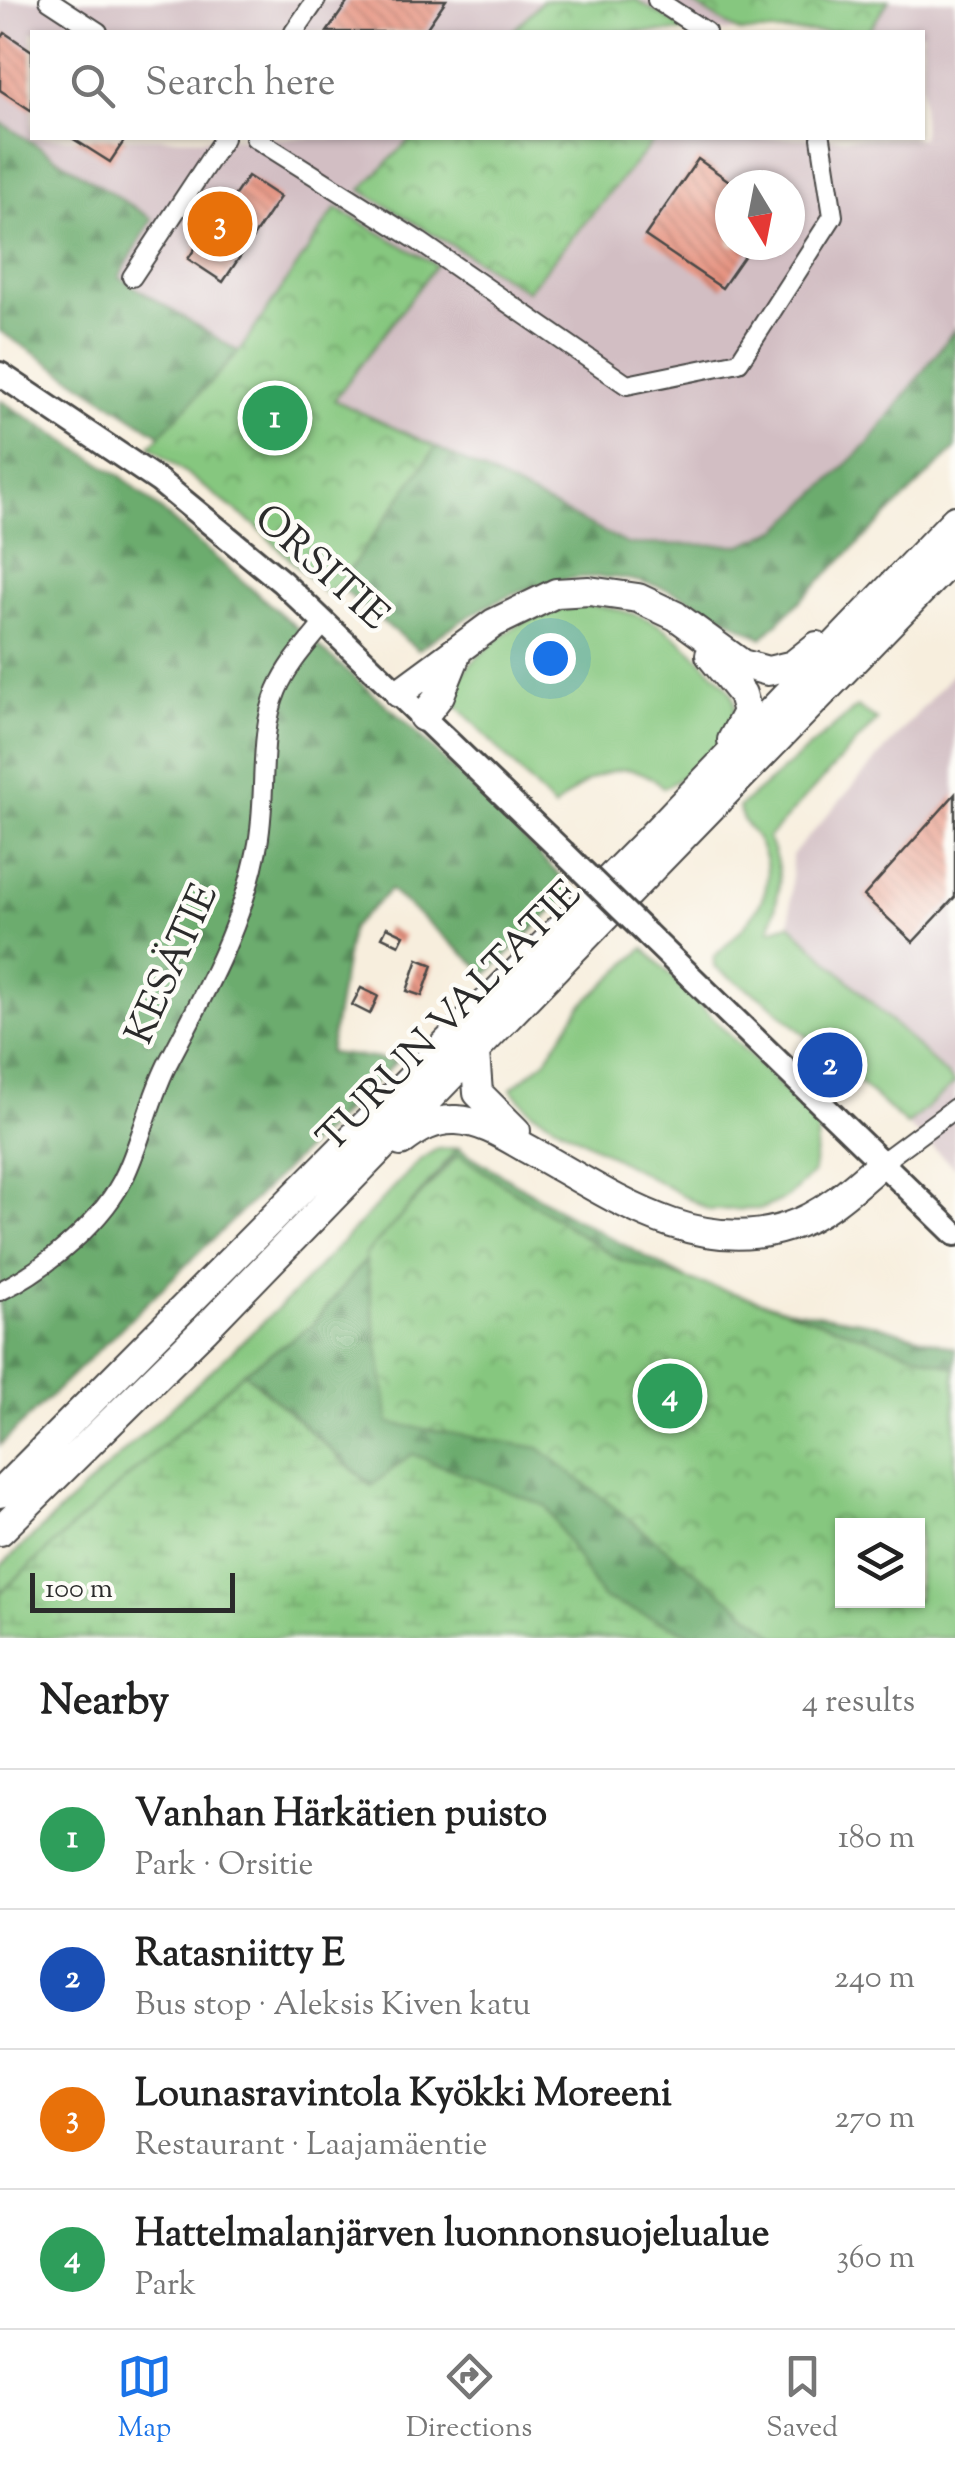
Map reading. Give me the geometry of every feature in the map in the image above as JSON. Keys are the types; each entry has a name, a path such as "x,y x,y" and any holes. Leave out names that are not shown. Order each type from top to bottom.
{"highway":[{"path":"399,694 521,606 556,593 617,594 676,616 742,664 768,671 793,666 955,506"},
{"name":"TURUN VALTATIE","path":"0,1493 642,846 955,520"},
{"name":"TURUN VALTATIE","path":"0,1531 348,1182 955,556"},
{"path":"642,846 726,748 745,722 747,712 742,694 676,616"},
{"path":"423,717 440,695 456,656"},
{"path":"475,1052 474,1083 484,1104 555,1164"},
{"path":"348,1182 416,1130 442,1121 474,1123 612,1198 690,1230 729,1236 790,1227 840,1197 881,1163"}],"main road":[{"name":"ORSITIE","path":"0,374 159,481 325,622 955,1234"}],"street":[{"path":"48,0 95,30"},
{"path":"295,30 316,0"},
{"path":"657,0 703,30"},
{"path":"132,277 223,140"},
{"path":"258,140 420,242 627,385 739,362 833,216 821,140"},
{"name":"KESÄTIE","path":"0,1291 66,1243 106,1203 125,1176 162,1075 216,973 242,908 263,815 276,692 290,666 325,622"},
{"path":"881,1163 955,1108"}],"shaded area":[{"path":"0,0 955,0 955,329 868,443 780,529 742,545 627,544 239,352 119,277 152,219 0,122"},
{"path":"955,671 955,1168 907,1125 954,1082 790,924 792,855"}],"green space":[{"path":"543,0 636,0 687,30 514,30"},
{"path":"889,0 869,30 736,30 690,2"},
{"path":"0,122 152,219 119,277 239,352 160,435 0,331"},
{"path":"409,140 654,140 527,291 361,190"},
{"path":"336,208 436,265 334,400 436,447 338,586 325,593 256,526 150,446 239,352"},
{"path":"955,329 955,449 762,638 666,589 599,577 566,579 505,598 418,650 338,586 436,447 627,544 742,545 780,529 868,444"},
{"path":"0,400 121,476 406,722 574,890 487,974 390,890 351,928 329,1053 397,1061 0,1445"},
{"path":"588,605 641,616 668,631 725,684 733,696 735,710 724,738 701,763 675,782 663,788 635,771 607,772 579,787 554,808 448,696 451,684 511,629 545,613"},
{"path":"857,707 877,720 768,838 779,874 770,930 790,924 955,1083 907,1125 767,1001 714,967 714,957 750,919 765,891 765,859 739,807"},
{"path":"644,948 819,1126 813,1173 788,1197 762,1209 709,1210 531,1111 511,1089 545,1061 580,1007"},
{"path":"458,1148 311,1326 244,1372 0,1593 0,1567 290,1297 421,1159 437,1149"},
{"path":"458,1148 565,1213 724,1299 871,1323 955,1348 955,1638 702,1638 602,1598 546,1506 372,1486 244,1372 311,1326"},
{"path":"458,1155 618,1259 751,1298 955,1368 955,1638 779,1638 539,1448 389,1423 365,1255"},
{"path":"244,1372 371,1486 412,1454 546,1506 602,1598 702,1638 0,1638 0,1593"}],"building":[{"path":"349,0 446,0 425,30 328,30"},
{"path":"5,33 30,50 30,110 0,90 0,40"},
{"path":"75,140 125,140 110,162"},
{"path":"698,159 715,171 715,260 742,260 722,288 645,236"},
{"path":"248,176 280,197 223,282 188,259 218,214 212,211 222,196 231,201"},
{"path":"955,794 955,897 913,942 864,896"},
{"path":"387,927 404,935 399,945 382,937"},
{"path":"418,959 433,965 422,996 407,991"},
{"path":"361,988 378,996 370,1014 352,1005"}],"place":[{"name":"Lounasravintola Kyökki Moreeni","path":"220,224"},
{"name":"Vanhan Härkätien puisto","path":"275,418"},
{"name":"Ratasniitty E","path":"830,1065"},
{"name":"Hattelmalanjärven luonnonsuojelualue","path":"670,1396"}]}
